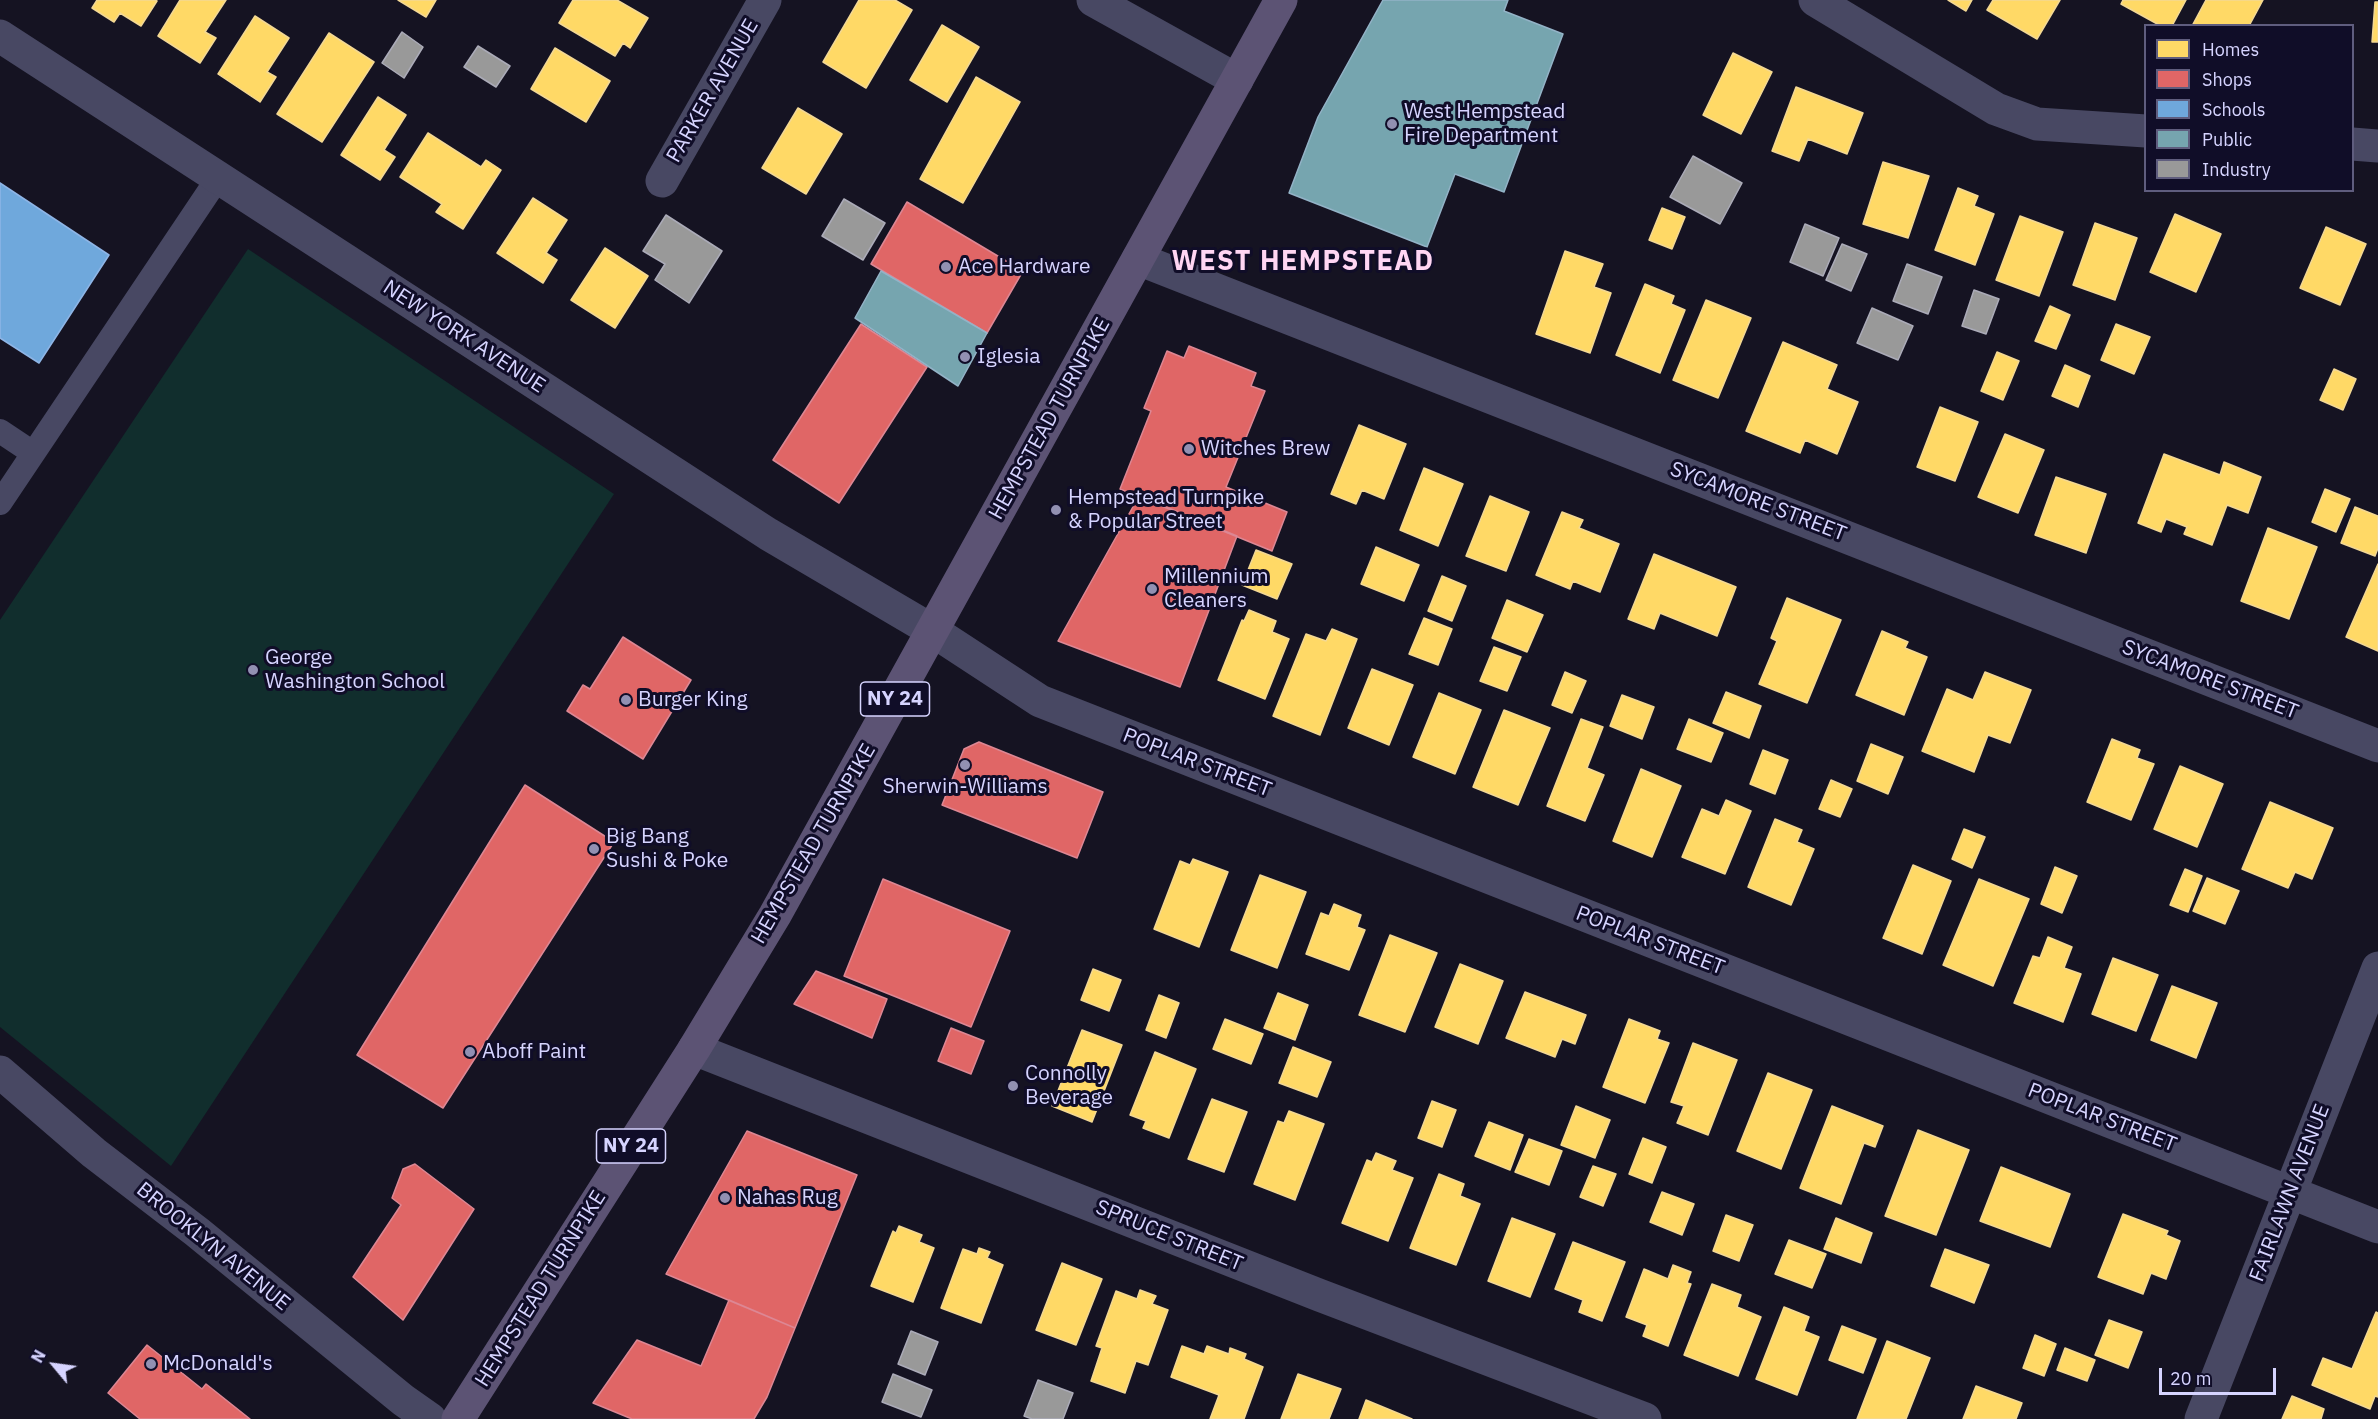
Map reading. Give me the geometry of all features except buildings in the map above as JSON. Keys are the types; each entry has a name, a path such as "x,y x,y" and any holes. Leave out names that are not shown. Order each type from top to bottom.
{"main road":[{"name":"HEMPSTEAD TURNPIKE","path":"458,1419 694,1049 775,915 1281,0"}],"street":[{"name":"PARKER AVENUE","path":"662,181 765,0"},
{"path":"1093,0 1237,80"},
{"path":"1820,1 1996,109 2037,124 2144,131"},
{"name":"NEW YORK AVENUE","path":"0,36 768,534 933,631"},
{"path":"2354,144 2378,146"},
{"name":"SYCAMORE STREET","path":"1138,259 2378,746"},
{"name":"POPLAR STREET","path":"933,631 1040,701 2378,1227"},
{"name":"FAIRLAWN AVENUE","path":"2201,1419 2378,968"},
{"name":"SPRUCE STREET","path":"694,1049 1319,1295 1645,1419"},
{"name":"BROOKLYN AVENUE","path":"0,1072 94,1153 197,1232 403,1400 430,1419"}],"lane":[{"path":"0,503 218,178"},
{"path":"0,431 33,453"}],"green space":[{"name":"George Washington School","path":"248,249 614,494 171,1166 0,1027 0,620"}],"place":[{"name":"West Hempstead Fire Department","path":"1392,124"},
{"name":"Ace Hardware","path":"946,267"},
{"name":"Iglesia","path":"965,357"},
{"name":"Witches Brew","path":"1189,449"},
{"name":"Hempstead Turnpike & Popular Street","path":"1056,510"},
{"name":"Millennium Cleaners","path":"1152,589"},
{"name":"George Washington School","path":"253,670"},
{"name":"Burger King","path":"626,700"},
{"name":"Sherwin-Williams","path":"965,765"},
{"name":"Big Bang Sushi & Poke","path":"594,849"},
{"name":"Aboff Paint","path":"470,1052"},
{"name":"Connolly Beverage","path":"1013,1086"},
{"name":"Nahas Rug","path":"725,1198"},
{"name":"McDonald's","path":"151,1364"}],"district":[{"name":"WEST HEMPSTEAD","path":"1303,262"}]}
